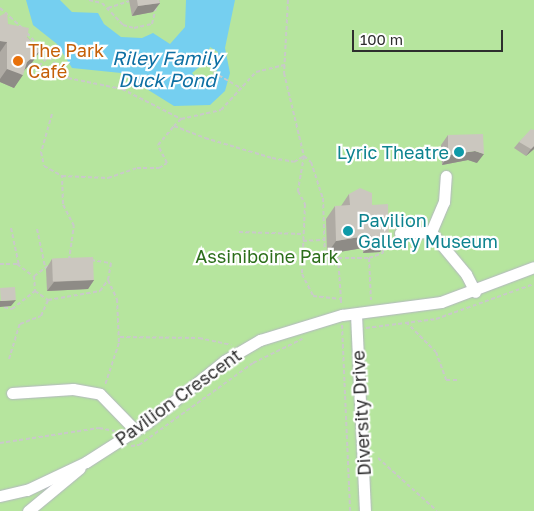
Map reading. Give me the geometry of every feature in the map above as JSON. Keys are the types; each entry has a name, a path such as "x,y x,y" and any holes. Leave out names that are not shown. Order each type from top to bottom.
{"street":[{"path":"431,232 444,202 446,176"},
{"path":"400,234 431,232"},
{"path":"431,232 466,274 475,292"},
{"name":"Pavilion Crescent","path":"0,496 27,490 86,462 136,430 239,351 287,329 342,320 356,314 371,314 475,292 534,267"},
{"name":"Diversity Drive","path":"356,314 365,511"},
{"path":"12,392 73,389 100,394 136,430"},
{"path":"28,511 86,462"}],"path":[{"path":"89,0 108,8 123,25 141,28 156,20 152,2"},
{"path":"287,0 285,65 304,156 320,186 325,259 369,258 383,253 382,237"},
{"path":"108,8 123,1 130,1"},
{"path":"0,8 38,44 46,58 68,78 122,89 181,119"},
{"path":"2,17 8,16"},
{"path":"25,42 38,44"},
{"path":"39,66 46,58"},
{"path":"52,114 41,152 44,166 62,176 108,178 137,168 158,168 167,163 158,145 181,119 221,110 256,72 285,65"},
{"path":"213,72 241,88"},
{"path":"174,126 272,158 294,162 304,156"},
{"path":"304,156 298,191 305,204 302,274 307,289 321,299 341,299"},
{"path":"62,176 63,204 74,226 68,262"},
{"path":"11,228 19,265"},
{"path":"37,229 45,266"},
{"path":"239,232 303,234"},
{"path":"303,240 325,240"},
{"path":"338,258 350,511"},
{"path":"369,258 371,314"},
{"path":"0,264 19,265 34,276 35,290 48,300 100,290 108,280 111,263 96,259 84,263"},
{"path":"61,263 77,264"},
{"path":"34,276 45,266 52,266"},
{"path":"100,394 120,337 117,298 108,280"},
{"path":"372,328 457,314 534,284"},
{"path":"4,307 12,309 35,290"},
{"path":"9,359 20,324 41,316 48,300"},
{"path":"335,327 342,320"},
{"path":"406,322 436,352 446,380 459,380"},
{"path":"120,337 199,338 226,342 239,351"},
{"path":"0,443 108,428 133,446 140,445 246,367 304,338"},
{"path":"378,458 437,511"}],"green space":[{"name":"Assiniboine Park","path":"0,0 534,0 534,511 0,511"}],"water":[{"name":"Riley Family Duck Pond","path":"26,0 60,0 72,12 98,13 104,24 121,37 142,38 153,33 170,44 185,27 186,0 235,0 225,48 230,73 225,91 210,105 174,106 121,73 72,68 57,44 33,25","holes":["210,47 218,52 216,79 202,86 192,73 204,63"]}],"building":[{"path":"137,0 159,0 160,3 138,6"},
{"path":"7,12 8,24 29,28 27,37 40,51 27,62 23,75 7,69 7,42 0,41 0,16"},
{"path":"531,129 534,130 534,146 531,149 519,142"},
{"path":"483,134 484,154 475,151 448,155 448,135"},
{"path":"360,188 372,193 372,205 388,204 389,240 372,240 371,235 336,241 335,206 350,205 349,194"},
{"path":"93,257 94,280 53,281 52,258"},
{"path":"15,287 16,300 1,301 0,288"}],"place":[{"name":"The Park Café","path":"18,61"},
{"name":"Lyric Theatre","path":"459,152"},
{"name":"Pavilion Gallery Museum","path":"348,231"}]}
